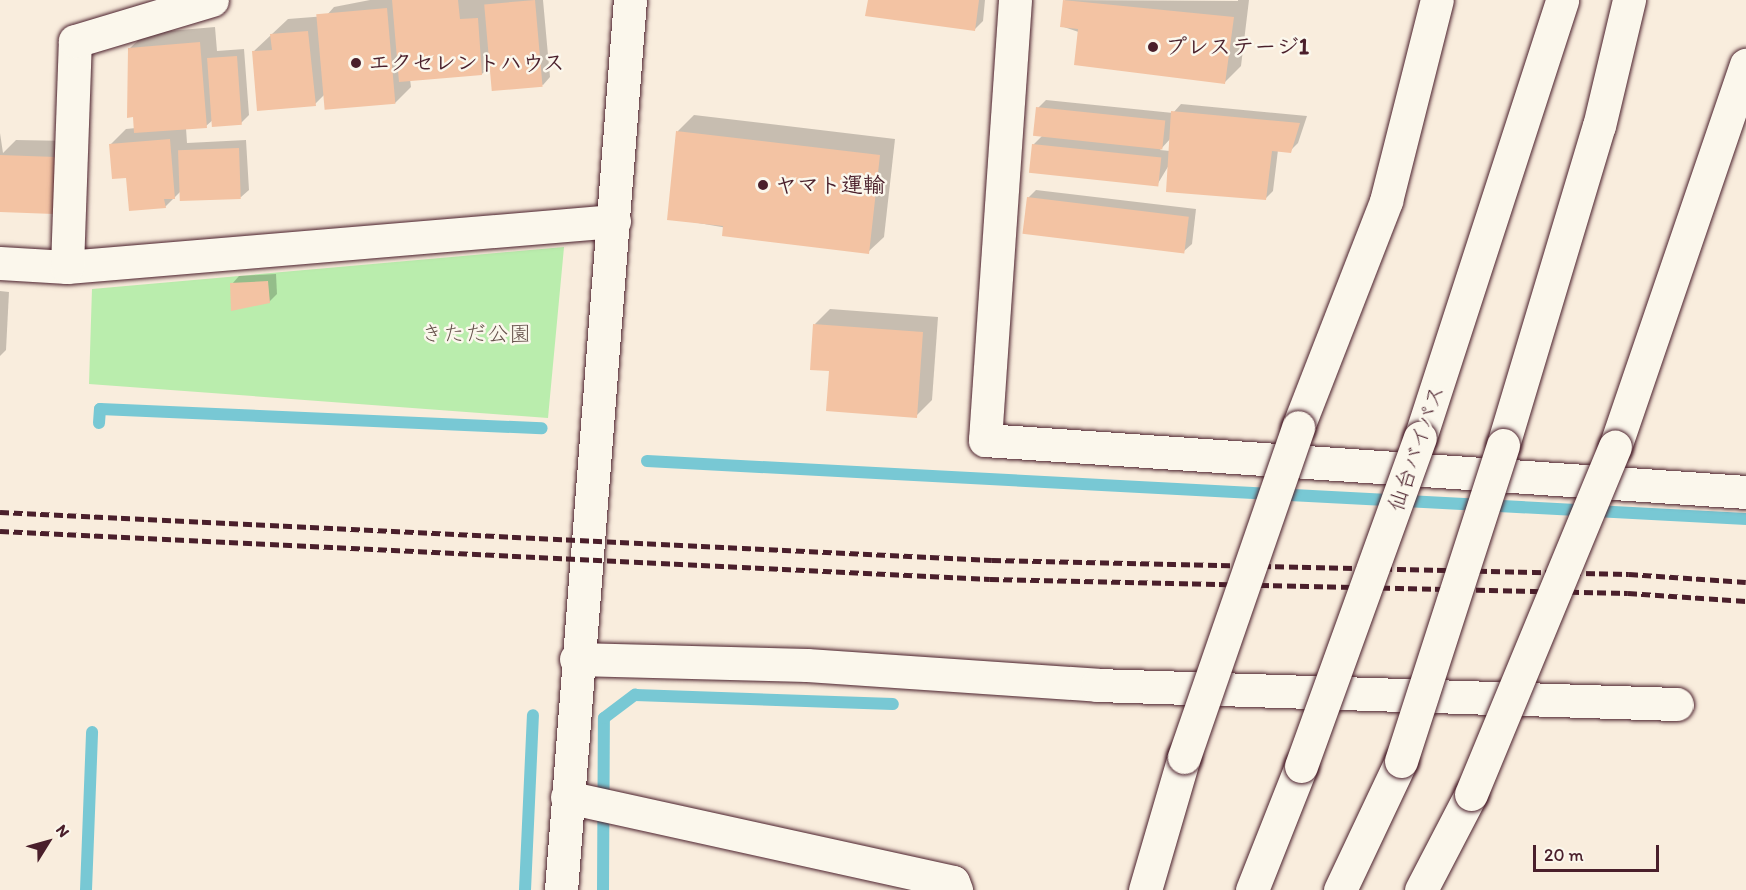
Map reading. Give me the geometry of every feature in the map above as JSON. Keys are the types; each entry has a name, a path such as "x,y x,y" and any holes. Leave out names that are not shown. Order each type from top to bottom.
{"main road":[{"path":"561,890 578,799 576,659 614,221 630,0"},
{"path":"1016,0 985,440 1746,492"},
{"path":"1145,890 1184,757 1298,427 1386,201 1437,0"},
{"name":"仙台バイパス","path":"1252,890 1301,766 1420,438 1562,0"},
{"path":"1340,890 1401,761 1503,445 1599,126 1629,0"},
{"path":"68,267 75,41 193,3"},
{"path":"1422,890 1471,794 1615,447 1746,65"},
{"path":"0,263 68,267 614,221"},
{"path":"576,659 795,665 1097,685 1677,704"},
{"path":"578,799 953,882 956,890"}],"green space":[{"name":"きただ公園","path":"564,247 548,418 89,384 92,289"}],"building":[{"path":"392,0 458,0 460,19 478,18 482,75 399,82"},
{"path":"535,0 543,87 492,91 484,4"},
{"path":"868,0 979,0 975,31 865,16"},
{"name":"プレステージ1","path":"1063,0 1234,17 1225,84 1074,65 1078,29 1060,27"},
{"name":"エクセレントハウス","path":"387,8 395,104 325,110 316,14"},
{"path":"308,31 316,106 257,111 252,51 272,50 270,34"},
{"path":"200,42 207,128 134,133 133,117 127,118 128,48"},
{"path":"237,56 242,125 212,127 207,58"},
{"path":"1036,107 1165,121 1162,149 1033,136"},
{"path":"1171,111 1300,123 1291,153 1272,151 1266,200 1166,192"},
{"path":"676,131 880,155 869,254 722,236 723,226 667,220"},
{"path":"170,139 175,199 164,199 166,208 129,211 126,178 112,179 109,144"},
{"path":"1032,144 1161,158 1158,186 1029,173"},
{"path":"239,148 241,199 180,201 178,150"},
{"path":"0,155 56,157 54,214 0,212"},
{"path":"1027,197 1189,217 1184,254 1022,234"},
{"path":"268,281 270,303 231,311 230,283"},
{"path":"813,324 923,332 917,418 826,411 829,371 810,370"}],"waterway":[{"path":"99,423 100,409 542,428"},
{"path":"647,461 1746,519"},
{"path":"603,890 604,718 635,695 893,704"},
{"path":"525,890 533,715"},
{"path":"86,890 92,732"}],"railway":[{"path":"0,512 992,560 1629,574 1746,582"},
{"path":"0,531 990,579 1628,593 1746,601"}],"place":[{"name":"プレステージ1","path":"1153,47"},
{"name":"エクセレントハウス","path":"356,63"},
{"name":"ヤマト運輸","path":"763,185"}]}
